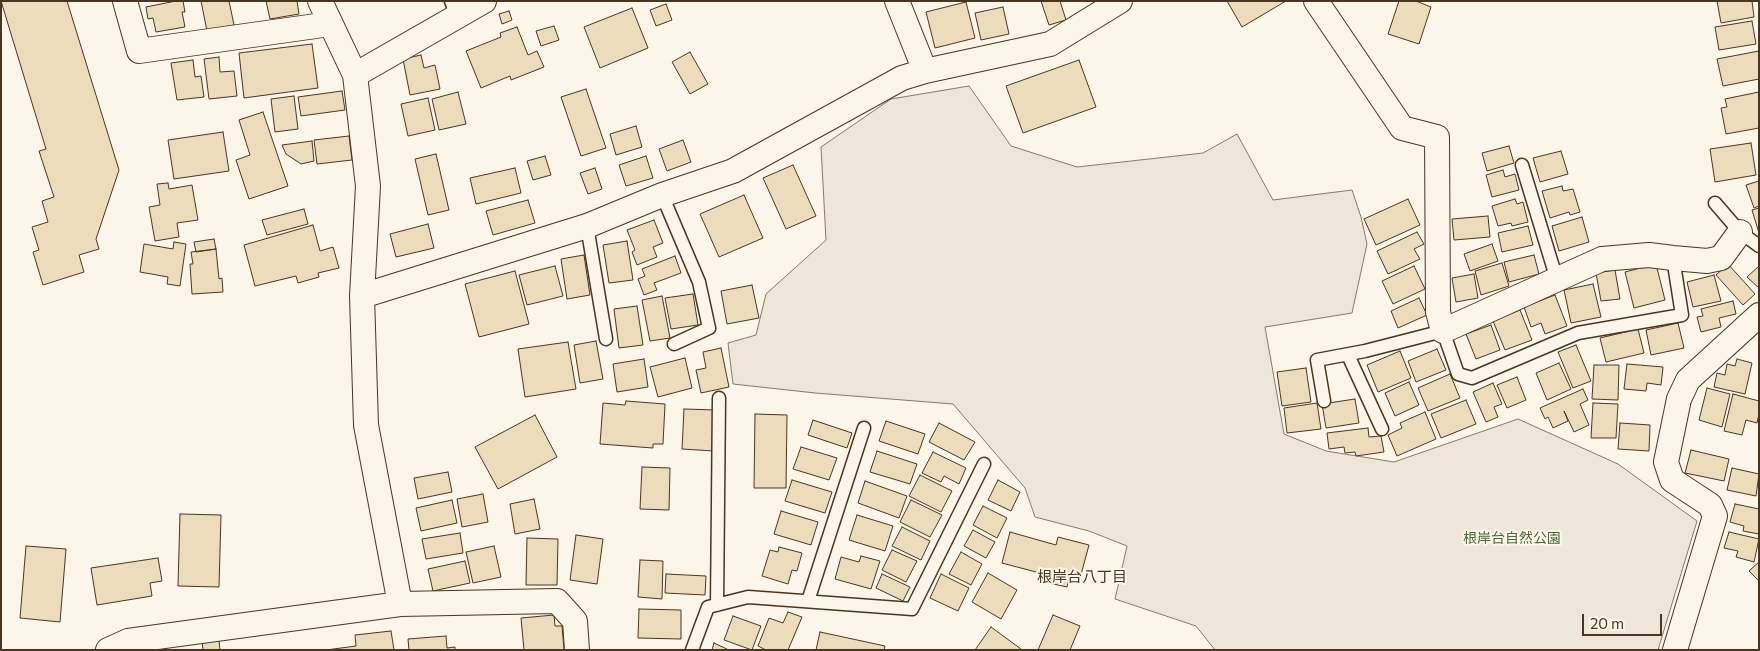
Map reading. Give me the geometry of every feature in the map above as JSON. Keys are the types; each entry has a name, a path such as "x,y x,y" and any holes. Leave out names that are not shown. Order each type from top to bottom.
{"street":[{"path":"125,1 139,51 330,24"},
{"path":"320,1 355,75 368,186 362,296 366,425 400,604"},
{"path":"355,75 454,9 484,1"},
{"path":"897,1 924,71"},
{"path":"362,296 587,226 662,195 733,171 902,78 924,71 1050,44 1120,1"},
{"path":"1316,1 1402,128 1437,137 1438,312 1443,331 1602,260 1649,255 1707,261 1721,258 1750,239"},
{"path":"1675,650 1715,516 1710,504 1672,480 1666,462 1679,398 1688,380 1759,315"},
{"path":"108,650 128,641 400,604 557,601 575,621 578,650"}],"lane":[{"path":"1522,165 1557,280"},
{"path":"662,195 699,282 709,328 674,344"},
{"path":"1715,204 1750,239"},
{"path":"587,226 606,339"},
{"path":"1324,401 1317,360 1348,355 1443,331 1458,374 1472,378 1578,333 1682,315 1673,258"},
{"path":"1348,355 1382,430"},
{"path":"717,605 719,398"},
{"path":"808,601 864,428"},
{"path":"692,650 708,608 748,596 912,609 984,464"}],"green space":[{"name":"根岸台自然公園","path":"969,86 1011,146 1077,167 1203,153 1237,134 1273,200 1352,190 1367,244 1352,313 1265,327 1284,434 1326,451 1394,462 1518,419 1618,464 1697,521 1658,650 1215,650 1196,626 1115,599 1127,546 1089,531 1035,517 1025,488 953,404 815,393 733,384 728,343 756,335 766,294 826,240 821,147 891,99"}],"building":[{"path":"1,1 67,1 119,170 96,239 99,249 79,255 84,272 43,285 33,252 39,250 32,227 48,222 42,201 54,197 39,151 46,149"},
{"path":"183,1 185,12 182,12 185,27 156,32 153,18 148,19 146,7"},
{"path":"201,1 229,1 234,25 207,31"},
{"path":"266,1 297,1 299,14 270,19"},
{"path":"1041,1 1060,1 1066,20 1049,25"},
{"path":"1227,1 1286,1 1242,27"},
{"path":"1399,1 1416,1 1431,7 1419,44 1388,34"},
{"path":"1717,1 1752,1 1754,17 1721,23"},
{"path":"966,2 975,38 935,48 926,12"},
{"path":"666,4 672,20 656,26 650,10"},
{"path":"1003,7 1009,34 981,40 975,13"},
{"path":"632,8 648,48 600,68 584,27"},
{"path":"509,11 512,20 502,24 499,14"},
{"path":"1752,21 1756,44 1719,50 1715,27"},
{"path":"554,26 559,40 541,46 536,31"},
{"path":"517,27 528,55 537,51 544,67 511,80 510,76 481,88 466,51 501,37 500,33"},
{"path":"312,44 318,88 244,98 239,53"},
{"path":"1759,51 1759,79 1723,86 1717,59"},
{"path":"690,52 708,84 690,94 672,62"},
{"path":"421,55 424,68 435,65 440,89 410,95 403,59"},
{"path":"219,57 220,72 234,71 237,96 209,99 204,59"},
{"path":"193,60 195,77 201,76 204,97 177,100 171,63"},
{"path":"1079,60 1096,107 1023,133 1006,86"},
{"path":"586,89 606,148 581,156 561,97"},
{"path":"342,91 345,110 301,116 298,97"},
{"path":"458,92 466,124 439,130 432,99"},
{"path":"1759,92 1759,128 1726,134 1721,108 1727,107 1725,99"},
{"path":"294,96 298,129 275,132 271,99"},
{"path":"428,98 435,130 408,136 401,104"},
{"path":"263,112 288,186 249,199 236,160 250,155 239,120"},
{"path":"636,126 642,147 616,155 610,134"},
{"path":"223,132 229,171 174,179 168,140"},
{"path":"349,136 352,160 317,164 314,140"},
{"path":"683,140 691,162 667,171 659,149"},
{"path":"312,141 314,161 301,164 286,154 282,145"},
{"path":"1751,143 1756,175 1715,182 1710,149"},
{"path":"1509,146 1514,163 1487,171 1482,153"},
{"path":"1561,151 1568,174 1540,182 1533,158"},
{"path":"436,154 449,210 428,215 415,159"},
{"path":"545,156 551,175 533,180 527,161"},
{"path":"646,156 653,178 626,186 619,165"},
{"path":"793,165 816,216 786,229 763,178"},
{"path":"515,168 521,193 476,204 470,178"},
{"path":"595,168 602,189 588,194 580,173"},
{"path":"1503,170 1505,177 1515,174 1519,190 1492,197 1486,175"},
{"path":"1759,181 1759,206 1754,208 1746,185"},
{"path":"168,183 169,189 192,185 198,220 177,223 179,237 155,241 149,207 160,205 157,184"},
{"path":"1562,186 1563,191 1573,189 1580,212 1570,215 1569,212 1550,218 1542,191"},
{"path":"744,195 763,238 719,257 700,214"},
{"path":"1408,199 1420,225 1376,245 1364,219"},
{"path":"1515,199 1517,204 1523,202 1528,222 1512,226 1511,223 1498,226 1492,206"},
{"path":"528,200 535,223 493,235 486,211"},
{"path":"1759,208 1759,233 1752,210"},
{"path":"304,209 308,224 267,235 262,220"},
{"path":"1488,216 1490,237 1454,240 1452,219"},
{"path":"1582,217 1589,242 1559,251 1552,226"},
{"path":"654,220 663,243 653,247 657,257 637,265 632,252 635,250 627,230"},
{"path":"428,224 434,248 396,257 390,234"},
{"path":"313,225 320,251 333,247 339,268 318,273 319,277 298,283 296,276 255,286 244,245"},
{"path":"1528,226 1533,245 1502,252 1498,233"},
{"path":"1417,232 1424,244 1414,249 1420,259 1388,274 1377,251"},
{"path":"214,239 216,249 196,252 194,242"},
{"path":"627,241 633,280 609,283 603,245"},
{"path":"174,242 186,244 180,286 167,284 168,277 140,272 144,244 173,249"},
{"path":"1492,244 1498,261 1470,271 1464,254"},
{"path":"216,249 219,279 222,278 223,292 192,294 190,264 193,264 191,252"},
{"path":"584,255 590,295 567,299 561,259"},
{"path":"1534,255 1539,274 1509,282 1504,262"},
{"path":"675,256 681,273 654,283 657,290 644,295 638,279 645,276 642,269"},
{"path":"1502,263 1509,286 1481,295 1475,271"},
{"path":"1656,264 1665,300 1634,308 1625,272"},
{"path":"1728,264 1755,294 1743,305 1716,275"},
{"path":"555,266 563,296 527,305 519,275"},
{"path":"1414,266 1425,289 1393,304 1382,281"},
{"path":"1759,266 1759,288 1747,277"},
{"path":"1615,270 1620,299 1601,301 1596,273"},
{"path":"515,271 529,324 479,337 465,284"},
{"path":"1474,274 1478,298 1456,302 1452,278"},
{"path":"1714,275 1721,301 1693,307 1687,282"},
{"path":"1593,284 1601,317 1571,323 1564,290"},
{"path":"752,285 759,318 727,324 721,291"},
{"path":"693,294 698,325 671,329 665,298"},
{"path":"1555,295 1567,326 1545,334 1541,323 1531,327 1524,307"},
{"path":"662,296 670,338 650,341 642,300"},
{"path":"1419,298 1427,315 1398,328 1391,311"},
{"path":"1733,301 1736,314 1719,318 1721,327 1701,332 1697,317 1703,316 1701,309"},
{"path":"637,306 643,345 619,348 614,309"},
{"path":"1520,310 1532,340 1505,350 1493,321"},
{"path":"1678,323 1684,348 1651,355 1646,330"},
{"path":"1491,325 1500,350 1476,359 1466,334"},
{"path":"1638,329 1644,353 1606,362 1600,338"},
{"path":"596,341 603,379 580,383 574,345"},
{"path":"568,342 576,389 525,397 518,349"},
{"path":"1576,345 1591,381 1573,388 1558,352"},
{"path":"721,348 729,387 701,393 696,370 706,368 703,352"},
{"path":"1437,349 1446,370 1416,382 1408,361"},
{"path":"1400,351 1411,378 1378,392 1367,365"},
{"path":"685,358 692,388 658,397 650,367"},
{"path":"644,359 648,387 617,392 613,364"},
{"path":"1737,359 1752,363 1745,394 1714,387 1717,373 1725,375 1727,364 1735,366"},
{"path":"1559,363 1571,389 1547,400 1536,373"},
{"path":"1627,364 1663,367 1661,385 1647,383 1646,391 1624,389"},
{"path":"1594,365 1619,365 1618,400 1592,399"},
{"path":"1306,368 1311,402 1282,406 1277,372"},
{"path":"1450,374 1460,398 1428,411 1418,388"},
{"path":"1517,377 1526,400 1507,408 1497,385"},
{"path":"1409,382 1419,405 1395,416 1385,393"},
{"path":"1493,383 1502,404 1494,407 1498,417 1486,422 1473,392"},
{"path":"1707,388 1730,394 1722,427 1699,420"},
{"path":"1583,389 1588,400 1580,404 1589,425 1574,432 1564,411 1568,421 1553,428 1548,417 1545,419 1540,408"},
{"path":"1733,394 1759,401 1757,423 1746,420 1742,435 1724,431"},
{"path":"1355,399 1359,423 1326,428 1322,404"},
{"path":"1466,400 1476,424 1441,438 1431,414"},
{"path":"626,401 665,404 663,444 653,444 653,448 600,444 603,403 625,405"},
{"path":"1317,403 1321,429 1287,433 1284,408"},
{"path":"1593,403 1618,404 1616,438 1591,438"},
{"path":"684,409 716,410 714,451 682,449"},
{"path":"1425,412 1436,439 1397,456 1388,435 1402,428 1400,423"},
{"path":"755,414 787,415 786,488 754,488"},
{"path":"535,415 557,457 498,489 475,447"},
{"path":"813,420 852,433 847,448 808,435"},
{"path":"886,421 925,434 918,454 879,441"},
{"path":"939,423 975,442 964,460 929,442"},
{"path":"1620,423 1650,425 1649,451 1618,449"},
{"path":"1368,428 1369,437 1381,436 1384,452 1356,456 1355,452 1345,453 1344,447 1329,449 1327,433"},
{"path":"801,447 837,458 829,480 793,469"},
{"path":"1691,450 1729,459 1724,481 1685,473"},
{"path":"877,451 917,464 910,484 870,472"},
{"path":"933,452 966,468 959,484 944,476 941,482 922,473"},
{"path":"642,467 670,468 669,510 640,509"},
{"path":"1732,468 1759,474 1756,496 1727,490"},
{"path":"448,472 452,492 418,499 414,478"},
{"path":"920,475 952,491 941,512 909,496"},
{"path":"792,480 832,492 825,513 785,501"},
{"path":"998,480 1020,492 1011,511 988,500"},
{"path":"865,481 907,496 899,518 858,503"},
{"path":"483,494 488,522 462,527 457,499"},
{"path":"534,499 540,529 515,534 510,504"},
{"path":"452,500 457,523 421,531 416,508"},
{"path":"911,500 942,515 930,537 900,522"},
{"path":"1735,504 1759,509 1759,534 1743,531 1744,526 1730,522"},
{"path":"983,506 1007,518 997,538 973,525"},
{"path":"781,511 818,522 811,545 774,534"},
{"path":"180,514 221,515 219,587 178,586"},
{"path":"857,515 893,526 885,551 849,540"},
{"path":"902,527 930,541 921,560 892,546"},
{"path":"973,530 995,542 986,558 964,546"},
{"path":"1010,532 1056,545 1058,537 1089,545 1079,582 1069,579 1067,587 1049,583 1051,576 1002,563"},
{"path":"1729,532 1759,539 1754,562 1736,557 1738,551 1724,548"},
{"path":"460,533 463,553 426,559 422,539"},
{"path":"576,535 603,539 597,584 570,580"},
{"path":"527,538 558,539 557,585 526,585"},
{"path":"26,546 66,549 60,622 20,618"},
{"path":"494,546 501,577 473,583 466,552"},
{"path":"779,547 802,553 797,571 792,570 788,584 762,576 770,550 778,552"},
{"path":"892,550 917,561 906,582 882,570"},
{"path":"961,552 982,564 971,585 949,574"},
{"path":"861,556 880,561 871,589 835,579 841,557 859,562"},
{"path":"158,558 162,581 150,583 152,596 97,605 91,568"},
{"path":"640,560 663,561 662,599 638,597"},
{"path":"465,561 470,583 433,591 428,569"},
{"path":"1759,562 1759,581 1749,571"},
{"path":"988,573 1017,590 1001,619 972,602"},
{"path":"666,574 706,576 705,595 665,593"},
{"path":"882,574 910,587 903,601 876,588"},
{"path":"941,574 969,588 958,611 930,598"},
{"path":"639,609 681,610 681,639 638,638"},
{"path":"788,612 802,617 788,650 766,650 758,646 769,618 783,623"},
{"path":"554,615 555,626 562,626 564,650 524,650 521,618"},
{"path":"1053,615 1080,626 1070,650 1038,650"},
{"path":"733,616 761,626 752,650 724,640"},
{"path":"991,627 1021,649 975,650"},
{"path":"391,631 394,650 326,650 356,646 355,635"},
{"path":"820,632 885,646 884,650 816,650"},
{"path":"446,636 447,648 455,647 455,650 409,650 408,639"},
{"path":"219,640 220,650 203,650 202,641"},
{"path":"714,643 729,650 712,650"}],"district":[{"name":"根岸台八丁目","path":"1082,577"}]}
